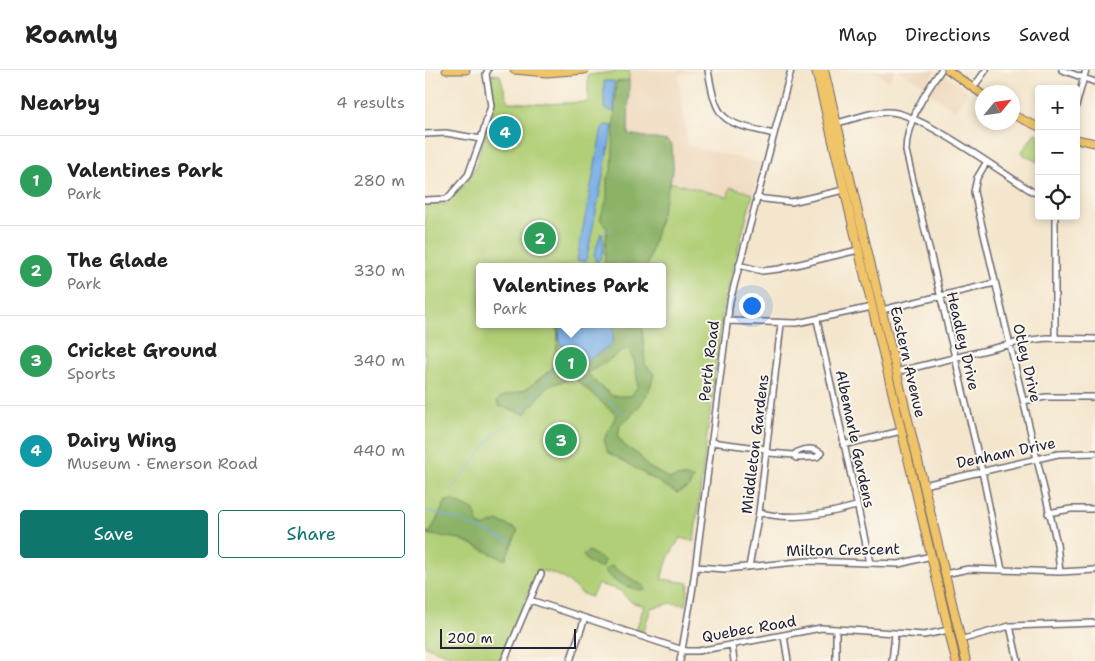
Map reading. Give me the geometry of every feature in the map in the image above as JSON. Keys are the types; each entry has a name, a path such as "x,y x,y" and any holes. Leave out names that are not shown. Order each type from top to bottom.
{"highway":[{"name":"Eastern Avenue","path":"816,70 956,661"},
{"name":"Eastern Avenue","path":"824,70 966,661"}],"main road":[{"path":"445,70 466,70"},
{"path":"514,70 547,73 584,70"},
{"path":"948,70 973,88"},
{"path":"1020,118 1035,125"},
{"path":"1080,140 1095,143"}],"street":[{"path":"425,200 447,198 464,181 472,166 491,106 486,74 488,70"},
{"path":"708,70 714,103 720,114 736,125 774,134"},
{"name":"Perth Road","path":"680,661 696,566 729,301 791,70"},
{"name":"Headley Drive","path":"941,70 925,93 907,136 906,151 982,471 1002,570"},
{"path":"973,88 986,70"},
{"path":"1061,70 1095,82"},
{"path":"1080,92 1086,70"},
{"path":"837,123 880,112 903,114 924,124 1035,192"},
{"path":"425,134 446,133 481,139"},
{"name":"Otley Drive","path":"986,163 977,178 974,192 1048,513 1057,544 1059,572"},
{"path":"757,198 791,202 844,190"},
{"path":"1055,220 1055,338"},
{"path":"739,265 762,271 779,269 858,250"},
{"path":"882,310 995,283"},
{"path":"727,321 781,324 817,320 872,307"},
{"name":"Albemarle Gardens","path":"817,320 869,563"},
{"name":"Middleton Gardens","path":"749,567 759,512 781,324"},
{"path":"896,372 1010,345 1055,338 1095,339"},
{"path":"1023,401 1046,397 1095,397"},
{"path":"843,445 901,431"},
{"path":"711,442 794,455"},
{"name":"Denham Drive","path":"924,485 1036,458 1058,454 1095,453"},
{"path":"759,512 788,516 838,511 856,506"},
{"path":"1048,513 1071,509 1095,509"},
{"name":"Milton Crescent","path":"696,566 725,569 808,561 899,564 931,556"},
{"path":"945,574 968,569 1059,572 1095,570"},
{"path":"504,661 541,574"},
{"name":"Quebec Road","path":"530,600 683,650 698,651 821,628 926,635 949,630"},
{"path":"570,661 585,618"},
{"path":"961,640 1010,626 1095,622"},
{"path":"1010,626 1018,661"},
{"path":"836,629 836,661"},
{"path":"892,661 895,634"},
{"path":"784,636 788,661"},
{"path":"732,645 734,661"}],"shaded area":[{"path":"629,70 702,70 678,75 688,146 762,163 758,169 753,194 666,264 648,263 673,170 672,145 667,141 628,134"},
{"path":"870,70 895,70 889,81"},
{"path":"896,70 935,70 926,85"},
{"path":"943,73 968,91 955,110 929,93"}],"green space":[{"path":"629,70 628,134 667,141 672,145 673,170 670,182 728,197 730,187 753,194 724,300 694,541 680,538 669,556 661,579 689,583 686,605 671,603 651,608 643,632 636,630 644,606 631,602 619,590 598,584 591,597 581,593 565,579 538,570 499,661 465,661 425,646 425,205 434,202 445,205 468,181 476,165 494,105 490,74 500,75 508,102 542,104 588,102 588,75"},
{"path":"629,80 628,134 667,141 672,145 673,170 648,263 604,263 607,228 600,219 607,199 607,178 612,169 616,82"},
{"path":"1035,133 1035,161 1021,153"},
{"path":"557,328 560,328 558,339"},
{"path":"613,328 642,328 645,364 654,374 642,402 632,415 620,425 618,437 625,446 640,456 647,466 670,479 679,476 693,478 689,487 677,493 608,452 604,440 616,415 574,378 548,386 525,414 499,406 497,401 501,397 525,390 552,369 558,339 581,364 609,346","holes":["628,348 635,363 638,386 631,396 613,396 597,384 588,373"]},
{"path":"451,500 474,510 479,525 483,527 498,521 518,530 505,560 460,539 425,534 425,531 430,533 446,501"},
{"path":"589,551 605,561 602,568 586,560 583,555"},
{"path":"611,566 645,587 646,590 629,587 611,578 605,570"}],"water":[{"path":"604,81 614,81 614,112 604,108"},
{"path":"605,125 613,126 586,262 577,260 602,128"},
{"path":"601,233 603,236 603,249 599,261 596,263 594,255"},
{"path":"560,328 614,328 611,344 581,364 563,347 559,338"}],"waterway":[{"path":"603,235 609,230"},
{"path":"451,490 496,433 517,416 552,373 572,356"},
{"path":"569,359 578,371 578,375 624,414"},
{"path":"425,510 459,520 511,542"}],"place":[{"name":"Dairy Wing","path":"505,132"},
{"name":"The Glade","path":"540,238"},
{"name":"Valentines Park","path":"571,363"},
{"name":"Cricket Ground","path":"561,440"}]}
